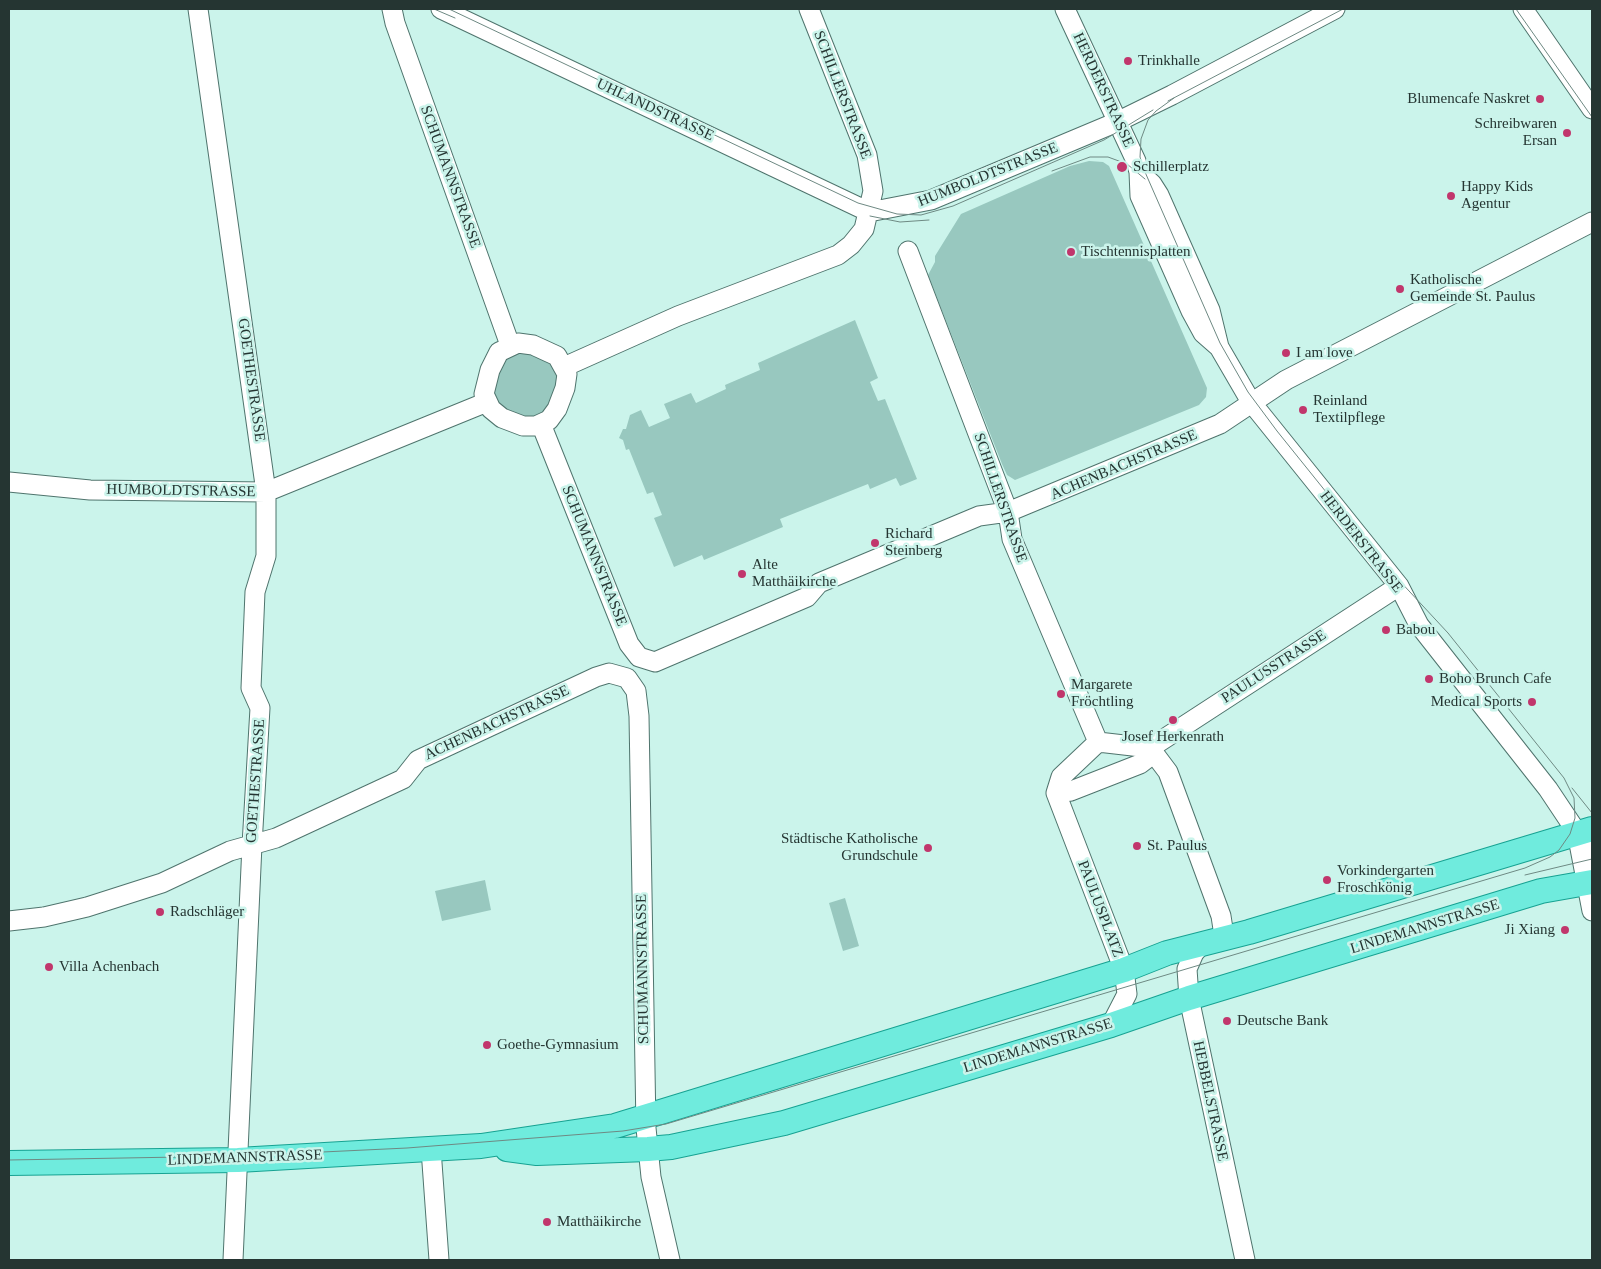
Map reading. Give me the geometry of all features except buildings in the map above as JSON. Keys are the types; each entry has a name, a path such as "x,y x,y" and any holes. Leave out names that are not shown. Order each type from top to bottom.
{"main road":[{"name":"LINDEMANNSTRASSE","path":"9,1163 238,1160 431,1149 480,1146 615,1126 1124,970 1167,953 1211,942 1584,831"},
{"name":"LINDEMANNSTRASSE","path":"480,1146 537,1153 648,1150 672,1147 784,1123 1111,1025 1189,998 1540,891 1590,880"}],"street":[{"name":"GOETHESTRASSE","path":"198,9 266,492 266,556 255,592 251,688 260,708 232,1260"},
{"name":"SCHUMANNSTRASSE","path":"392,9 395,23 510,345"},
{"name":"UHLANDSTRASSE","path":"441,9 869,212"},
{"name":"SCHILLERSTRASSE","path":"809,9 867,155 873,184 869,212"},
{"name":"HERDERSTRASSE","path":"1065,9 1139,172 1152,184 1159,195 1210,310 1219,347 1251,402 1398,586 1419,625 1584,831 1592,855"},
{"name":"HUMBOLDTSTRASSE","path":"869,212 931,200 1117,122 1336,9"},
{"path":"1523,9 1592,109"},
{"path":"564,367 678,316 838,255 851,245 864,229 869,212"},
{"name":"ACHENBACHSTRASSE","path":"639,657 649,661 664,658 807,597 819,583 979,516 1008,512 1220,424 1286,380 1501,272 1592,222"},
{"name":"SCHILLERSTRASSE","path":"908,251 1008,512 1012,539 1098,742"},
{"path":"525,343 539,348 557,356 564,367 566,380 561,399 553,416 541,424 529,427 510,421 495,413 487,402 484,388 490,370 499,352 510,345 525,343"},
{"name":"HUMBOLDTSTRASSE","path":"9,482 90,490 266,492 487,402"},
{"name":"SCHUMANNSTRASSE","path":"541,424 629,644 639,657"},
{"name":"PAULUSSTRASSE","path":"1152,751 1398,586"},
{"name":"ACHENBACHSTRASSE","path":"9,921 44,917 126,896 162,883 230,851 276,838 403,779 418,760 596,677 609,673 627,678"},
{"name":"SCHUMANNSTRASSE","path":"627,678 636,691 639,716 648,1150 652,1184 670,1260"},
{"path":"1152,751 1140,764 1071,792 1056,793 1061,776 1098,742 1152,751 1170,777 1221,916 1223,929 1211,942"},
{"name":"PAULUSPLATZ","path":"1056,793 1124,970 1127,994 1111,1025"},
{"path":"1584,831 1592,911"},
{"name":"HEBBELSTRASSE","path":"1211,942 1194,952 1187,969 1189,998 1245,1260"},
{"path":"431,1149 439,1260"}],"shaded area":[{"name":"Schillerplatz","path":"1089,161 1103,162 1109,166 1207,388 1206,397 1199,405 1015,480 1007,475 1002,464 928,275 935,262 935,256 961,214 1070,166"},
{"path":"855,320 878,378 870,382 878,401 885,399 917,479 900,486 896,478 870,489 868,484 780,519 783,527 704,560 702,555 674,567 654,518 662,515 653,492 647,494 629,449 626,450 623,440 619,438 623,429 626,429 630,415 641,410 649,427 670,418 664,404 691,393 696,403 726,389 725,385 760,370 758,363"},
{"path":"502,351 552,355 565,386 536,425 492,408 495,360"},
{"path":"485,880 491,910 442,921 435,891"},
{"path":"845,898 859,946 843,951 829,903"}],"tram line":[{"path":"434,9 455,18"},
{"path":"449,9 858,203 897,214 921,215 953,206 1104,140 1153,110"},
{"path":"1168,101 1343,9"},
{"path":"1516,9 1592,117"},
{"path":"9,1160 238,1156 407,1148 623,1131 666,1124 1525,868 1550,857 1559,850 1570,834 1575,818 1574,798 1564,778 1448,633 1384,564 1277,431 1248,392 1220,343 1140,157 1141,139 1148,120 1156,111 1174,98"},
{"path":"1052,171 1090,157 1108,157 1127,164 1145,179"},
{"path":"870,216 900,222 929,220"},
{"path":"1572,788 1592,813"},
{"path":"1525,875 1592,859"}],"place":[{"name":"Trinkhalle","path":"1128,61"},
{"name":"Blumencafe Naskret","path":"1540,99"},
{"name":"Schreibwaren Ersan","path":"1567,133"},
{"name":"Schillerplatz","path":"1122,167"},
{"name":"Happy Kids Agentur","path":"1451,196"},
{"name":"Tischtennisplatten","path":"1071,252"},
{"name":"Katholische Gemeinde St. Paulus","path":"1400,289"},
{"name":"I am love","path":"1286,353"},
{"name":"Reinland Textilpflege","path":"1303,410"},
{"name":"Richard Steinberg","path":"875,543"},
{"name":"Alte Matthäikirche","path":"742,574"},
{"name":"Babou","path":"1386,630"},
{"name":"Boho Brunch Cafe","path":"1429,679"},
{"name":"Margarete Fröchtling","path":"1061,694"},
{"name":"Medical Sports","path":"1532,702"},
{"name":"Josef Herkenrath","path":"1173,720"},
{"name":"St. Paulus","path":"1137,846"},
{"name":"Städtische Katholische Grundschule","path":"928,848"},
{"name":"Vorkindergarten Froschkönig","path":"1327,880"},
{"name":"Radschläger","path":"160,912"},
{"name":"Ji Xiang","path":"1565,930"},
{"name":"Villa Achenbach","path":"49,967"},
{"name":"Deutsche Bank","path":"1227,1021"},
{"name":"Goethe-Gymnasium","path":"487,1045"},
{"name":"Matthäikirche","path":"547,1222"}]}
